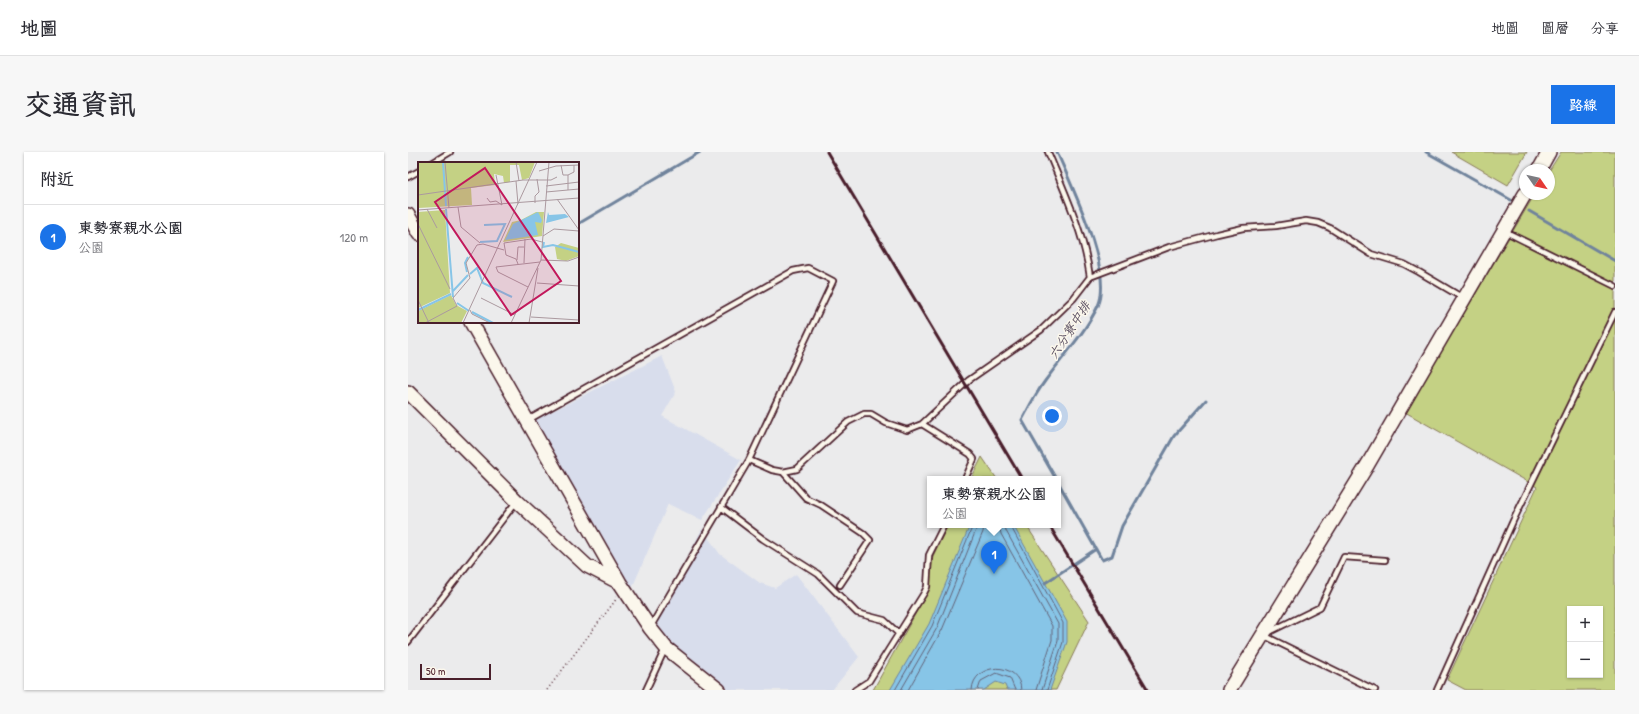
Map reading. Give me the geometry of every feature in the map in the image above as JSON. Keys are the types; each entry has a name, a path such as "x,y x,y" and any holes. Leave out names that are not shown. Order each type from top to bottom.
{"street":[{"path":"1542,164 1549,152"},
{"path":"1229,690 1368,464 1522,200"},
{"path":"408,215 418,232"},
{"path":"472,323 620,583 650,628 666,648 719,690"},
{"path":"408,392 517,501 587,566 620,583"}],"lane":[{"path":"434,162 450,152"},
{"path":"1048,152 1067,197 1086,250 1092,276"},
{"path":"408,177 418,171"},
{"path":"749,460 765,468 783,472 796,469 848,422 864,414 871,414 886,423 907,430 922,424 969,380 1041,330 1073,299 1092,276 1169,247 1243,228 1276,226 1306,221 1318,223 1330,228 1371,254 1404,264 1464,299"},
{"path":"1504,231 1615,286"},
{"path":"527,421 794,271 808,268 833,281 749,460 650,628"},
{"path":"1437,690 1513,521 1615,312"},
{"path":"922,424 970,454 974,459 966,476"},
{"path":"783,472 806,498 821,505 870,540 840,585"},
{"path":"408,642 517,501"},
{"path":"721,507 763,539 818,574 857,613 884,620 899,634"},
{"path":"855,690 869,681 927,587 929,555 942,528"},
{"path":"1263,635 1320,607 1344,557 1385,560"},
{"path":"1263,635 1375,690"},
{"path":"646,690 666,648"}],"path":[{"path":"547,690 615,601 620,583"}],"shaded area":[{"path":"662,356 676,392 662,416 741,460 702,520 668,504 630,593 531,422"},
{"path":"702,529 720,554 760,583 775,588 796,574 859,657 832,690 719,690 651,627"}],"green space":[{"path":"1451,152 1527,152 1508,185"},
{"path":"1561,152 1615,152 1615,690 1466,690 1447,680 1537,487 1405,412 1531,200 1555,200 1555,164 1553,164"},
{"path":"982,457 995,476 972,476"},
{"path":"947,528 1028,528 1089,621 1056,690 873,690 928,591 933,556"}],"water":[{"path":"969,528 1015,528 1067,622 1067,642 1050,690 1007,690 1005,685 996,682 984,690 890,690 929,624"}],"waterway":[{"path":"579,223 700,152"},
{"name":"六分寮中排","path":"1054,476 1022,420 1042,386 1093,316 1098,306 1101,291 1100,272 1096,251 1080,206 1057,152"},
{"path":"1426,152 1511,200"},
{"path":"1529,211 1615,261"},
{"path":"1061,487 1102,560 1112,556 1122,526 1174,436 1206,400"},
{"path":"1045,583 1096,549"}],"railway":[{"path":"827,152 1020,476"},
{"path":"1051,528 1148,690"}],"place":[{"name":"東勢寮親水公園","path":"994,574"}]}
